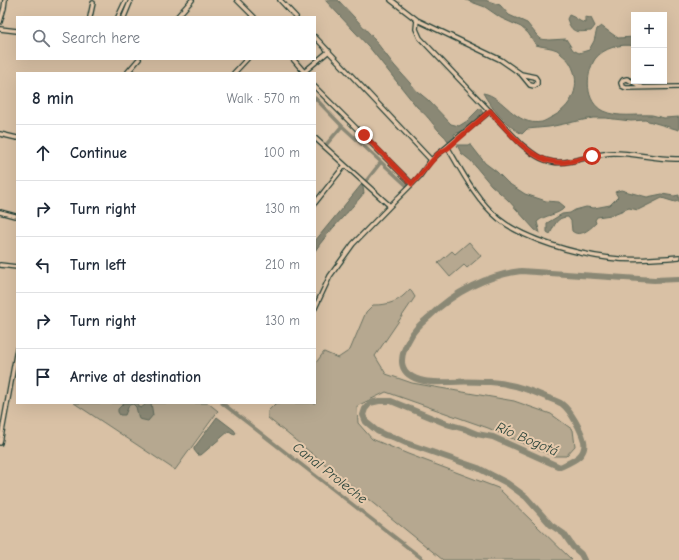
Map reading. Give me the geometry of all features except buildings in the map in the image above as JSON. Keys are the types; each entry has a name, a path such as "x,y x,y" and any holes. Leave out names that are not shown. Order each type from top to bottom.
{"street":[{"path":"0,22 5,0"},
{"path":"118,16 126,0"},
{"path":"124,16 131,0"},
{"path":"178,16 192,0"},
{"path":"238,0 253,16"},
{"path":"280,0 295,16"},
{"path":"391,0 417,20 501,60 521,74 530,85 534,86 537,84 535,77 521,74"},
{"path":"90,16 93,3"},
{"path":"417,20 416,29 420,38 532,154 547,161 555,162 566,162 614,153 679,159"},
{"path":"0,29 16,31"},
{"path":"316,38 431,160"},
{"path":"306,72 329,51"},
{"path":"128,72 138,60"},
{"path":"235,72 246,60"},
{"path":"294,60 304,72"},
{"path":"642,87 627,79 622,80 620,83 626,88 679,86"},
{"path":"316,88 412,184"},
{"path":"316,306 327,282 353,244 412,184 431,160 448,148 490,111"},
{"path":"0,134 16,138"},
{"path":"316,139 390,206"},
{"path":"448,148 485,206 499,219 528,236 581,253 610,258 648,259 679,257"},
{"path":"316,202 345,166"},
{"path":"0,212 15,216"},
{"path":"0,265 16,267"},
{"path":"0,443 16,355"}],"shaded area":[{"path":"325,0 338,0 371,35 394,65 417,91 428,100 451,124 459,126 467,121 480,108 483,113 463,131 454,134 455,139 449,143 417,107 369,47"},
{"path":"466,0 485,0 500,5 509,15 527,23 540,39 566,39 573,50 579,53 589,50 594,41 597,29 601,26 618,38 631,37 631,45 613,47 598,55 595,59 588,80 588,88 593,101 597,107 609,113 652,115 664,118 679,117 679,130 645,120 631,121 593,118 549,127 527,129 522,134 516,131 490,105 483,93 490,95 524,120 542,122 558,114 569,102 575,87 574,71 568,60 557,50 536,45 528,33 521,27 501,18 485,7"},
{"path":"569,15 585,23 585,17 591,18 595,26 591,31 582,32 573,30 567,19"},
{"path":"457,145 471,145 485,163 508,183 525,194 546,201 559,202 565,207 559,212 540,219 537,222 540,233 535,230 508,200 491,185 471,161 461,153"},
{"path":"361,185 364,193 316,250 316,240"},
{"path":"621,190 647,197 662,194 674,196 679,195 679,201 675,202 662,198 638,210 629,208 611,215 597,217 595,220 596,223 588,230 578,234 572,231 571,221 568,217 564,217 556,222 550,234 547,232 547,223 562,214 570,213 586,207 594,208 610,205 618,197 615,192"},
{"path":"469,242 481,256 467,268 464,265 450,277 438,263 452,251 455,254"},
{"path":"410,289 415,297 375,356 386,374 412,383 514,401 551,414 573,430 575,446 566,456 553,456 488,428 386,392 357,406 358,423 372,439 498,488 572,560 443,560 268,418 268,411 275,404 316,404 316,363 324,352 338,358 350,350 366,312 373,305 393,302 398,300"},
{"path":"76,404 209,404 218,411 175,470"},
{"path":"123,404 133,404 129,405 125,415 120,415 118,409"},
{"path":"133,404 138,404 138,407 141,408 146,404 151,404 153,415 148,421 139,419 136,407"},
{"path":"217,417 236,433 234,434 229,431 201,455 198,455 194,448"}],"waterway":[{"path":"316,99 342,126 407,186"},
{"path":"325,146 342,126"},
{"path":"366,181 381,162"},
{"name":"Río Bogotá","path":"584,560 581,554 573,547 564,534 551,525 526,497 507,483 478,468 406,443 377,431 366,422 363,415 365,409 370,403 391,401 447,424 477,434 493,437 560,467 570,463 583,451 584,441 578,426 569,411 562,404 532,391 505,384 490,382 431,382 415,378 409,375 402,365 403,352 406,345 419,326 439,307 472,286 496,276 521,271 654,280 679,279"},
{"name":"Canal Proleche","path":"223,404 424,560"}],"route":[{"path":"364,135 412,184 431,160 448,148 490,111 521,144 532,154 540,158 547,161 566,162 592,156"}]}
